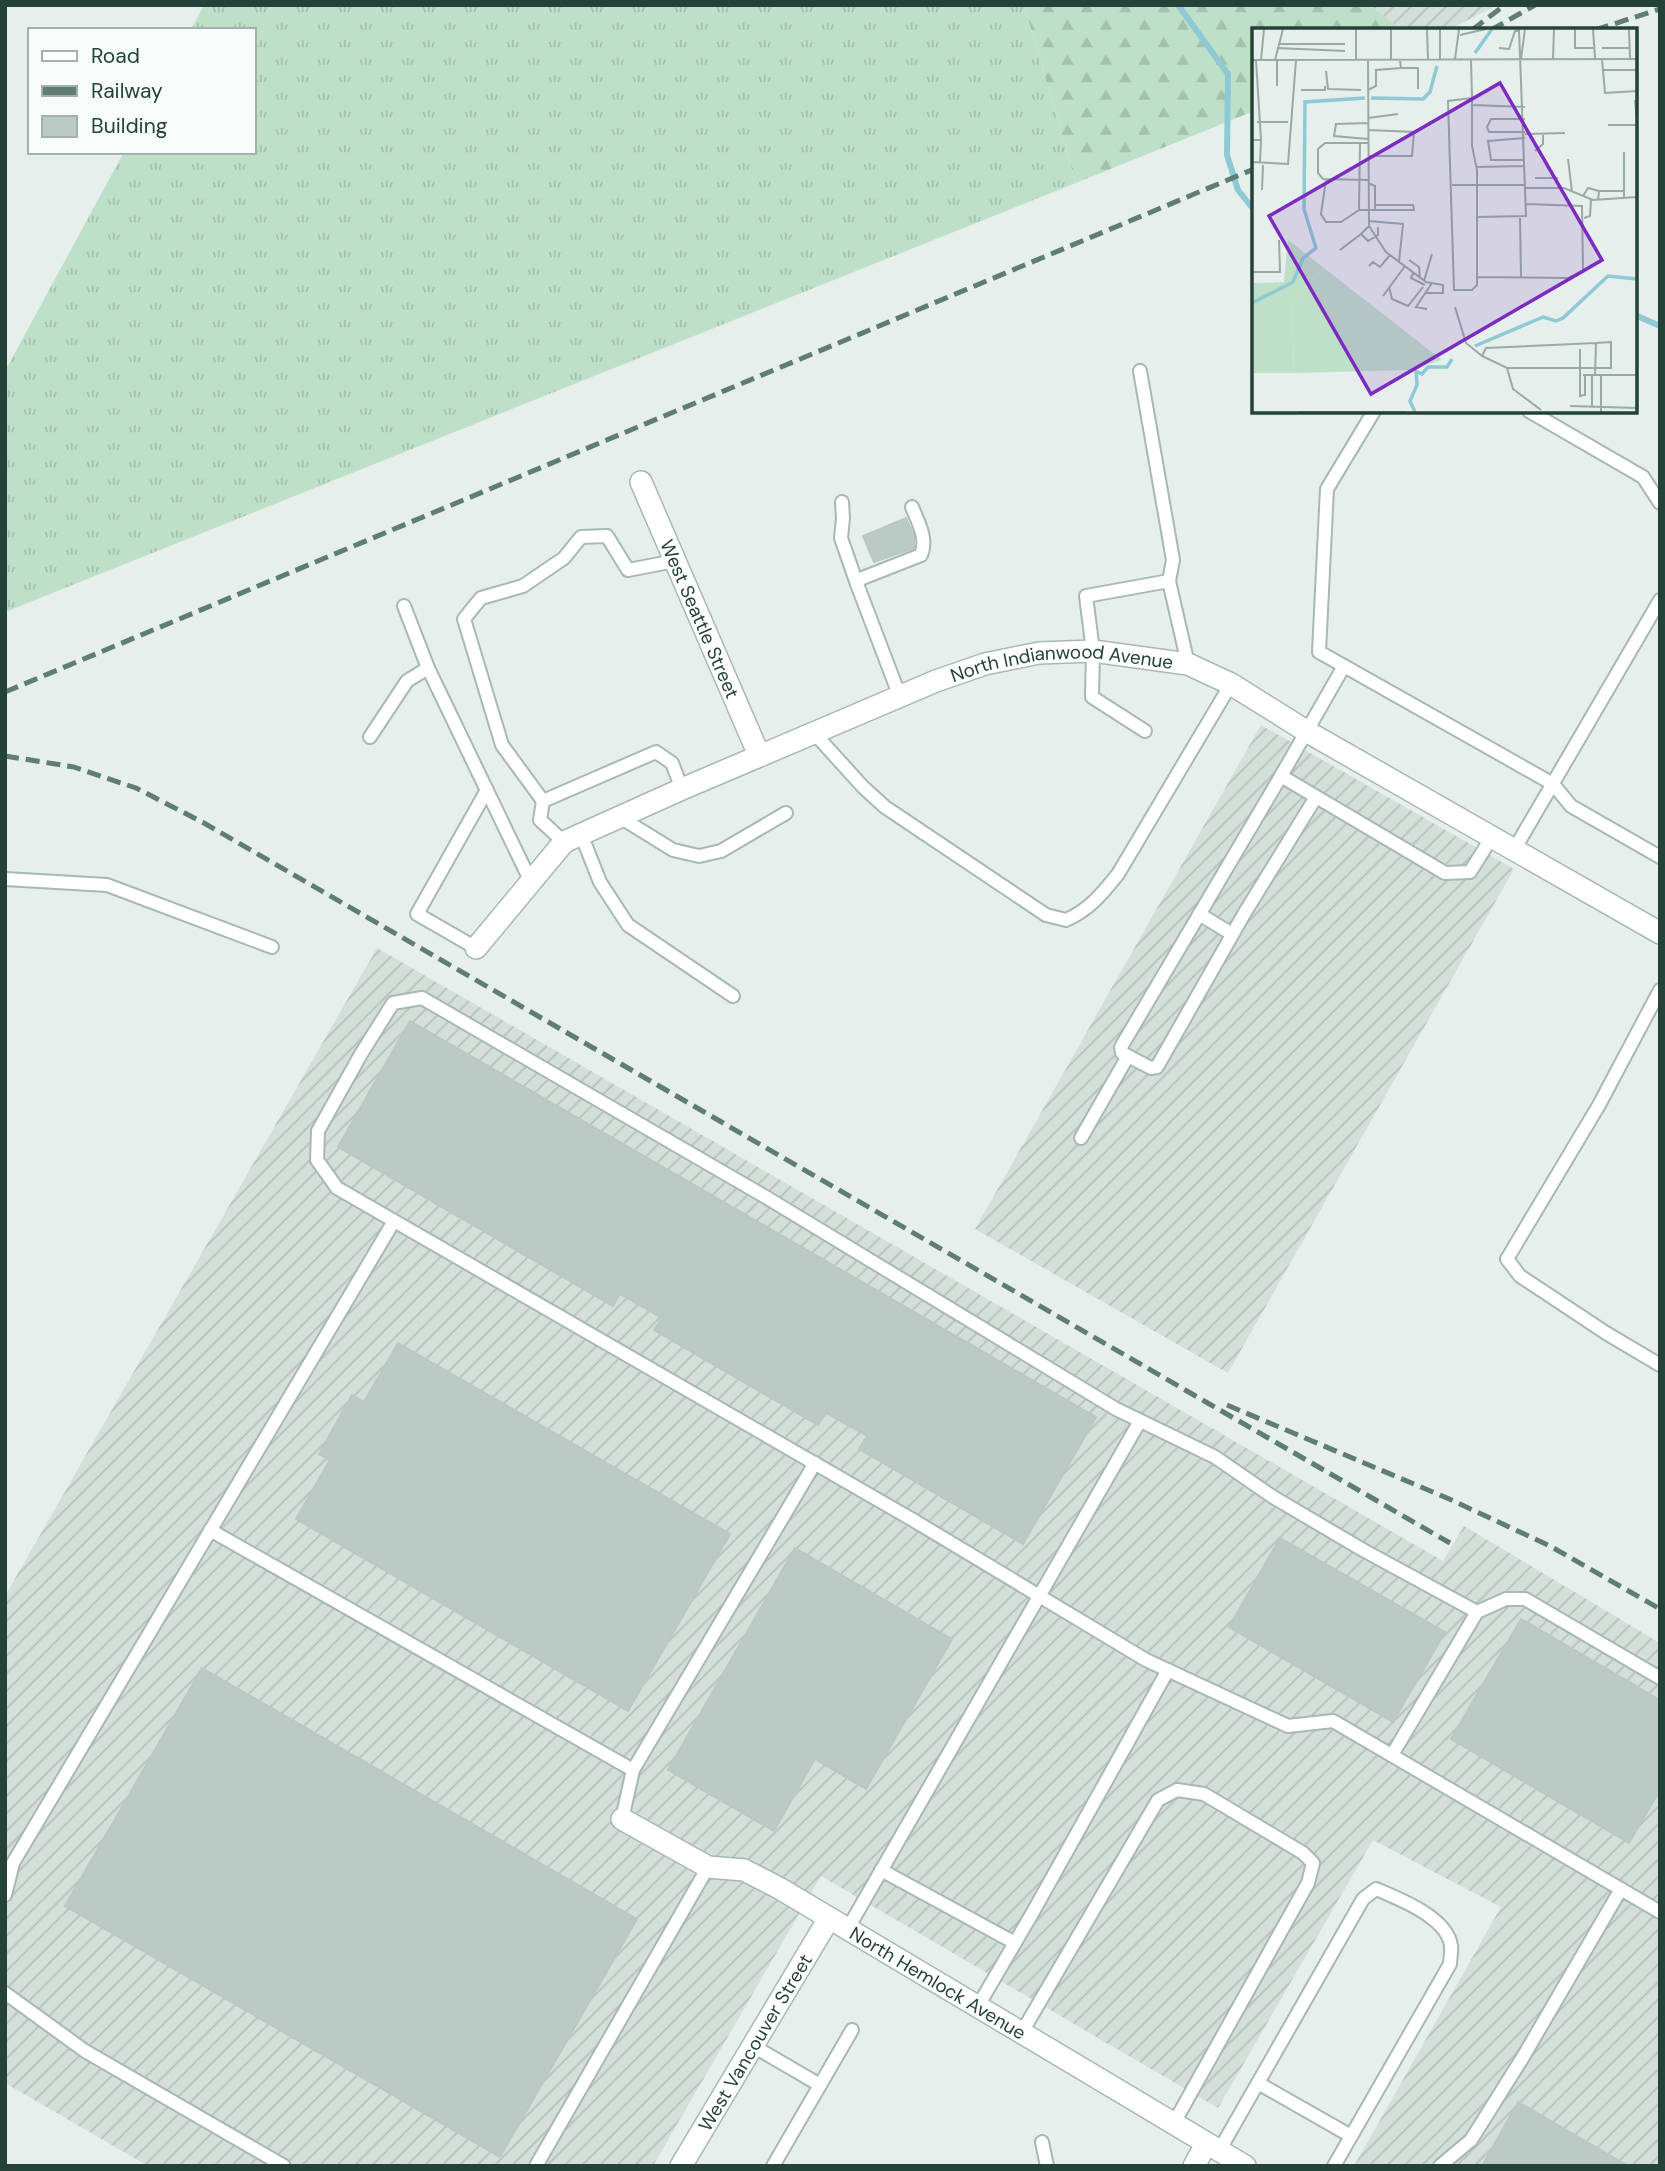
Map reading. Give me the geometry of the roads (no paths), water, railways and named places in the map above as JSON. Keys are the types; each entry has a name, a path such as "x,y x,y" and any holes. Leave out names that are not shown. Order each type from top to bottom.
{"street":[{"name":"West Seattle Street","path":"641,482 760,755"},
{"name":"North Indianwood Avenue","path":"476,948 531,882 573,838 618,816 936,681 985,664 1039,653 1093,651 1188,664 1231,684 1306,731 1660,933"},
{"name":"North Hemlock Avenue","path":"622,1819 708,1867 744,1870 779,1888 1245,2166"},
{"name":"West Vancouver Street","path":"681,2166 753,2046 838,1925"},
{"path":"1194,2166 1213,2147"}],"lane":[{"path":"1140,371 1173,561 1169,581 1188,664"},
{"path":"1373,413 1328,489 1319,652 1553,784 1571,806 1660,857"},
{"path":"1531,413 1643,477 1660,503"},
{"path":"842,502 841,538 900,697"},
{"path":"857,584 860,579 920,555 923,549 922,531 912,506"},
{"path":"675,561 628,570 607,536 581,537 564,558 523,586 481,598 464,619 502,745 543,801 540,820 573,838 628,925 733,996"},
{"path":"1145,731 1092,698 1093,651 1087,596 1169,581"},
{"path":"1514,850 1660,600"},
{"path":"404,606 428,668 531,882"},
{"path":"1316,797 1232,934 1157,1067 1151,1069 1122,1053 1121,1048 1344,666"},
{"path":"370,737 407,681 428,668"},
{"path":"815,734 885,807 1046,915 1066,920 1083,913 1118,874 1231,684"},
{"path":"543,801 656,752 672,763 682,789"},
{"path":"1281,776 1445,873 1470,872 1492,837"},
{"path":"476,948 417,914 487,790"},
{"path":"618,816 673,850 699,856 721,850 786,813"},
{"path":"5,879 107,885 272,947"},
{"path":"1199,914 1232,934"},
{"path":"1660,990 1599,1105 1507,1259 1520,1276 1660,1365"},
{"path":"1477,1612 1273,1497 1215,1457 1116,1409 764,1196 422,998 393,1003 318,1131 317,1160 337,1188 1040,1595 1146,1660 1288,1726 1333,1721 1660,1912"},
{"path":"1081,1138 1128,1056"},
{"path":"5,1895 13,1863 394,1221"},
{"path":"838,1925 881,1870 1140,1420"},
{"path":"622,1819 633,1770 815,1464"},
{"path":"210,1530 633,1770"},
{"path":"1392,1755 1477,1612 1506,1599 1525,1599 1660,1678"},
{"path":"978,2006 1168,1670"},
{"path":"1022,2032 1158,1800 1177,1790 1204,1794 1303,1853 1313,1863 1308,1883 1174,2123"},
{"path":"536,2166 708,1867"},
{"path":"881,1870 1015,1943"},
{"path":"1213,2147 1258,2083 1363,1899 1377,1889 1409,1903 1441,1926 1451,1945 1450,1964 1334,2166"},
{"path":"1440,2166 1471,2140 1621,1889"},
{"path":"5,1993 85,2051 285,2166"},
{"path":"773,2166 852,2030"},
{"path":"753,2046 820,2085"},
{"path":"1258,2083 1351,2136"},
{"path":"1042,2142 1046,2166"}],"waterway":[{"path":"1178,5 1228,74 1227,155 1238,190 1252,208"},
{"path":"1637,316 1660,326"}],"railway":[{"path":"1475,28 1505,5"},
{"path":"1495,28 1535,5"},
{"path":"1601,28 1660,9"},
{"path":"5,692 1252,170"},
{"path":"5,756 74,767 136,788 204,823 1450,1543"},
{"path":"1227,1405 1447,1498 1550,1546 1660,1609"}]}
